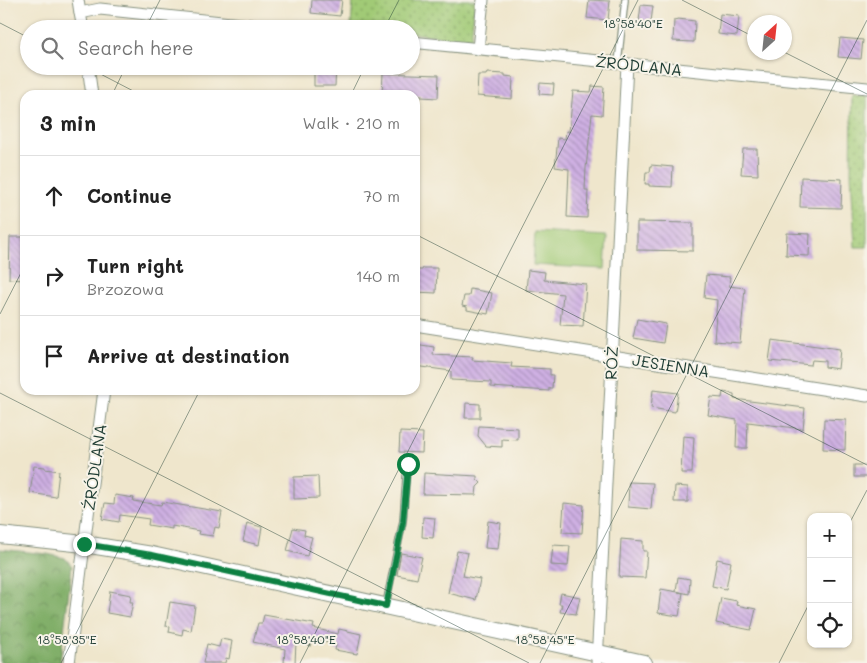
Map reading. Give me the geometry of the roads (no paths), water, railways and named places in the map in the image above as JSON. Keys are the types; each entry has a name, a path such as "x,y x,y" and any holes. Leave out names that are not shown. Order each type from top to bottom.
{"street":[{"path":"78,0 81,20"},
{"path":"478,49 483,0"},
{"path":"80,13 100,9 203,20"},
{"name":"ŹRÓDLANA","path":"420,43 867,88"},
{"name":"RÓŻ","path":"597,658 623,64"},
{"path":"89,75 91,90"},
{"name":"JESIENNA","path":"420,326 867,396"},
{"name":"ŹRÓDLANA","path":"69,663 103,395"},
{"path":"0,535 84,544 152,555 386,606 597,658 644,663"}],"lane":[{"path":"623,64 625,0"},
{"path":"386,606 403,522 408,464"}]}
